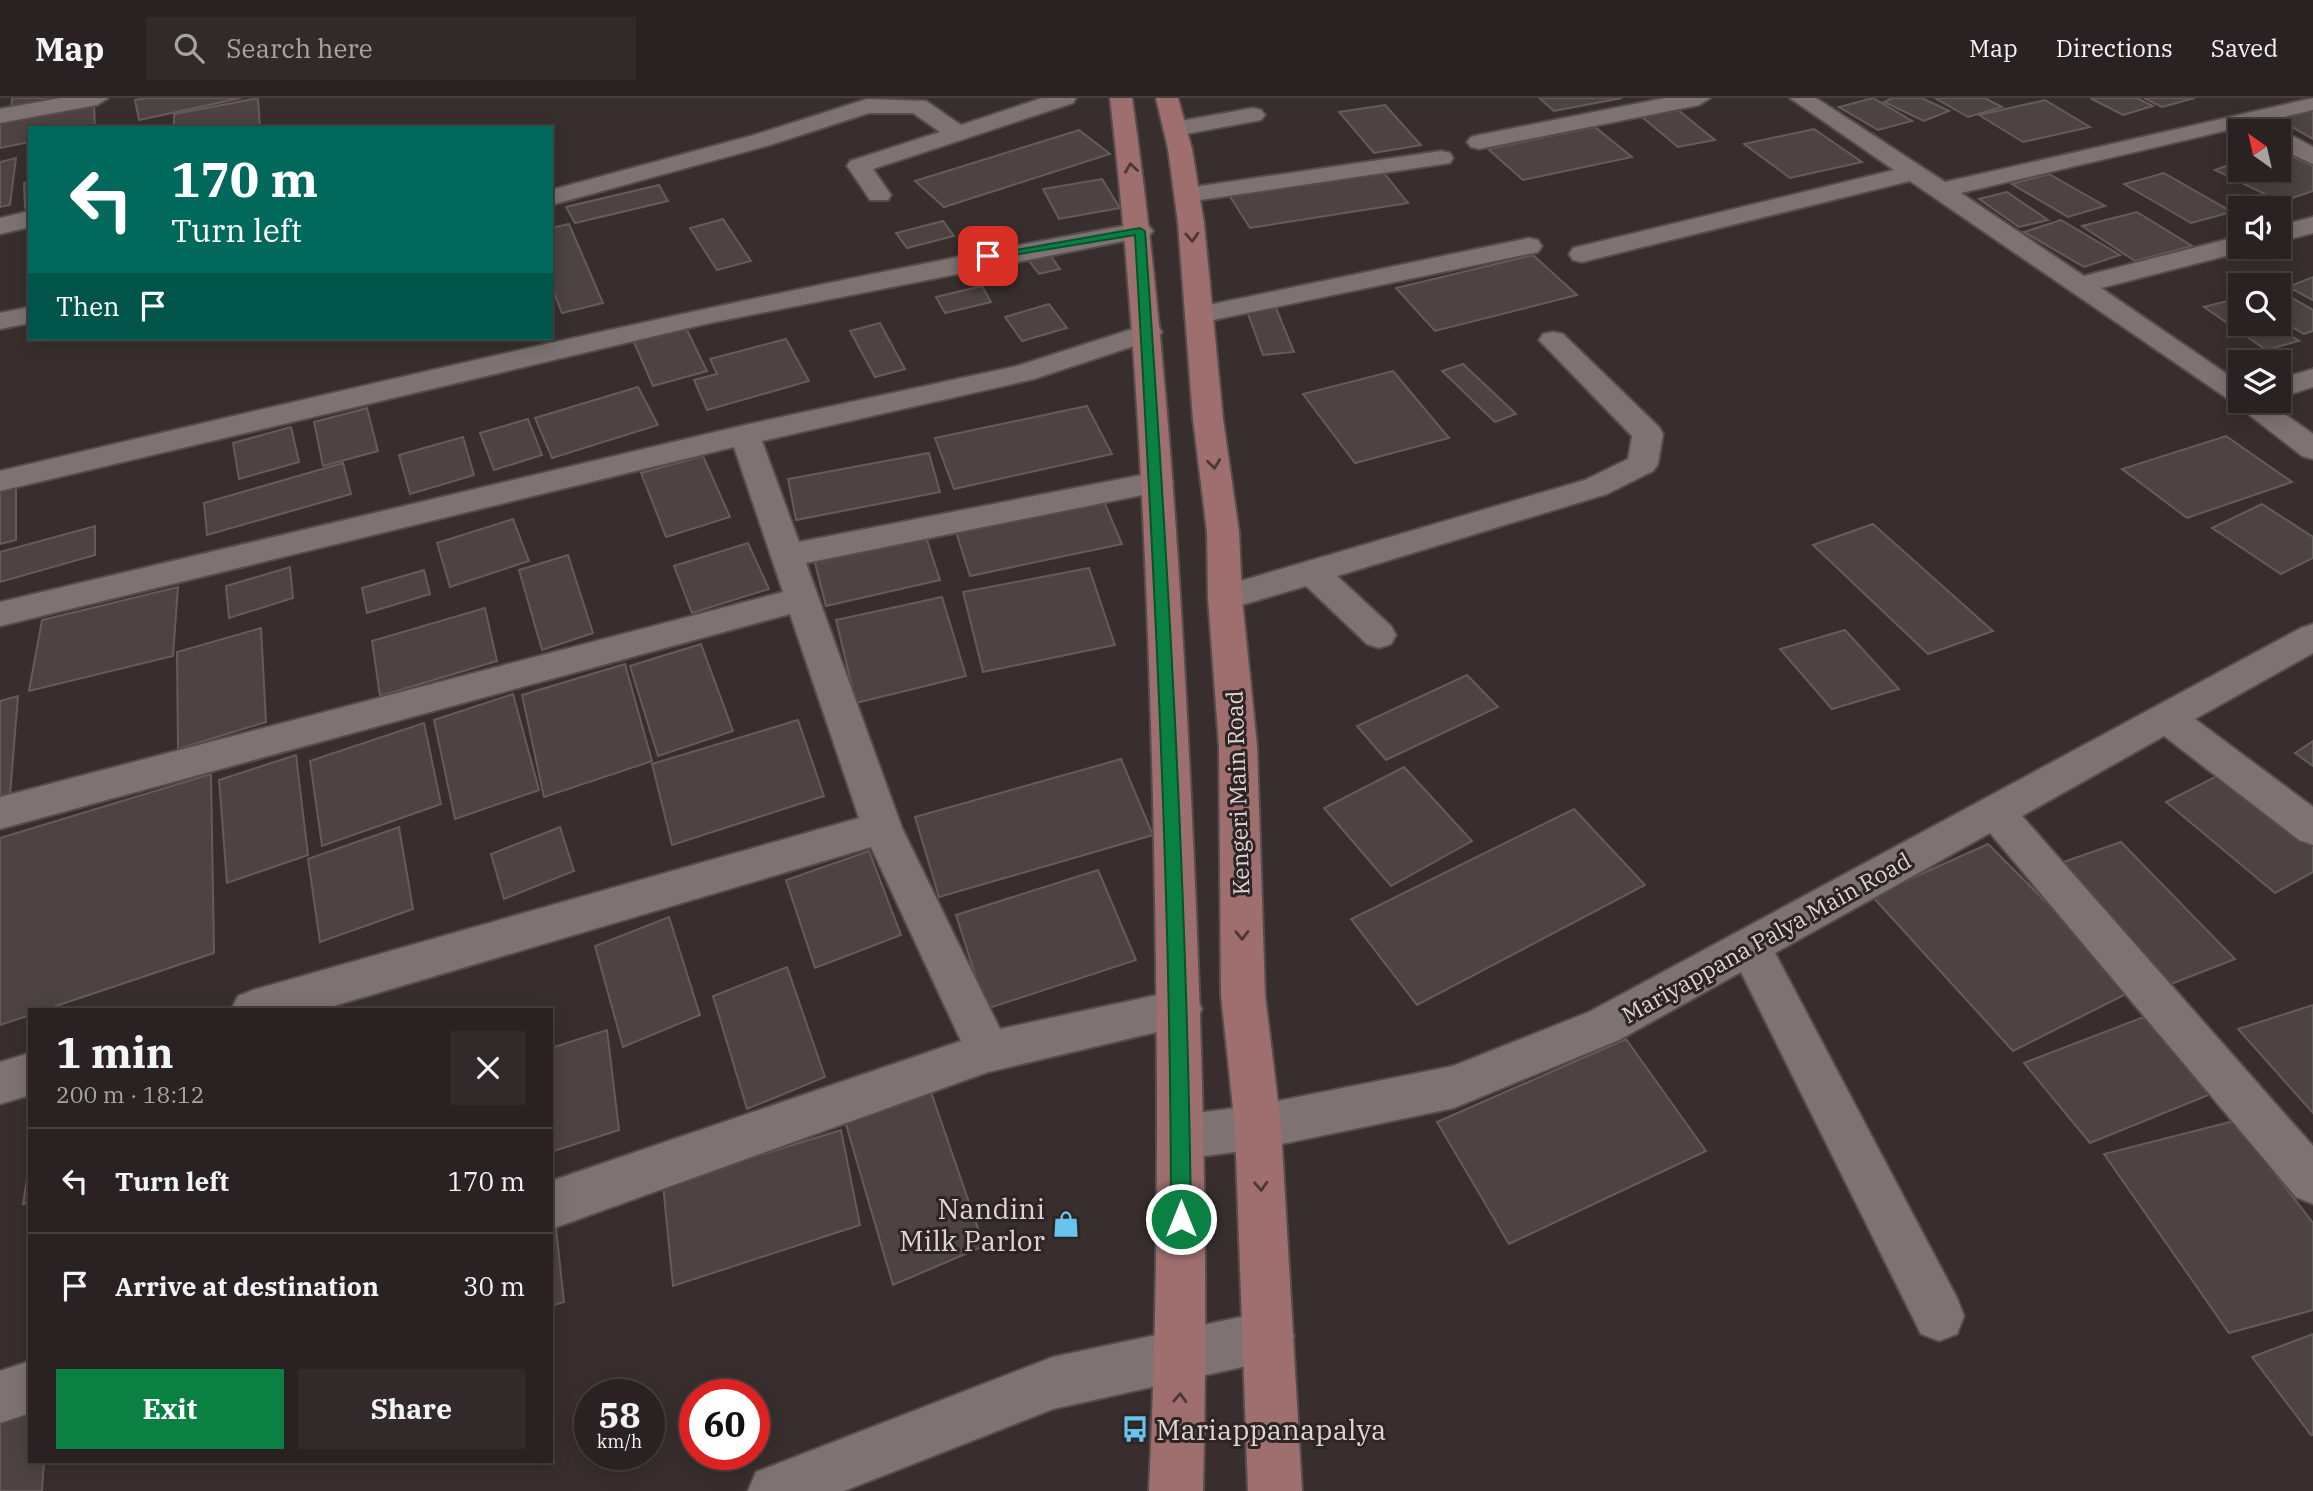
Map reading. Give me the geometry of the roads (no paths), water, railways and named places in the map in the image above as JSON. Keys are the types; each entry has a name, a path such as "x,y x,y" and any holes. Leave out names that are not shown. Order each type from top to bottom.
{"main road":[{"path":"1121,98 1140,231 1148,332 1180,1009 1182,1354 1176,1491"},
{"name":"Kengeri Main Road","path":"1171,113 1187,195 1223,532 1225,598 1238,747 1243,995 1258,1127 1275,1491"}],"street":[{"path":"0,116 97,98"},
{"path":"879,195 859,166 1065,98"},
{"path":"1479,142 1699,98"},
{"path":"1806,101 1837,98"},
{"path":"1806,101 1941,190 2228,388"},
{"path":"2273,119 2313,103"},
{"path":"553,197 684,159 762,140 867,106 918,106 957,133"},
{"path":"1171,113 1252,115"},
{"path":"1941,190 2228,132"},
{"path":"2291,145 2313,157"},
{"path":"1187,195 1441,158"},
{"path":"1582,254 1914,172"},
{"path":"0,226 28,219"},
{"path":"2291,231 2313,225"},
{"path":"0,481 465,372 545,343 962,260 1140,231"},
{"path":"1199,315 1529,246"},
{"path":"2077,286 2228,247"},
{"path":"0,321 28,315"},
{"path":"0,614 745,435 1024,373 1148,332"},
{"path":"1225,598 1596,487 1642,464 1648,435 1553,340"},
{"path":"2291,385 2313,378"},
{"path":"2263,413 2313,449"},
{"path":"745,435 882,828 988,1052"},
{"path":"787,556 1157,482"},
{"path":"1312,572 1379,635"},
{"path":"0,813 802,600"},
{"name":"Mariyappana Palya Main Road","path":"1181,1137 1258,1127 1454,1087 1604,1026 2313,637"},
{"path":"2166,717 2313,829"},
{"path":"1994,811 2313,1181"},
{"path":"260,1008 882,828"},
{"path":"1749,946 1939,1315"},
{"path":"553,1204 988,1052 1180,1009"},
{"path":"0,1083 28,1075"},
{"path":"775,1491 1053,1383 1269,1336"},
{"path":"0,1397 28,1388"}],"place":[{"name":"Nandini Milk Parlor","path":"1066,1224"},
{"name":"Mariappanapalya","path":"1135,1429"}]}
